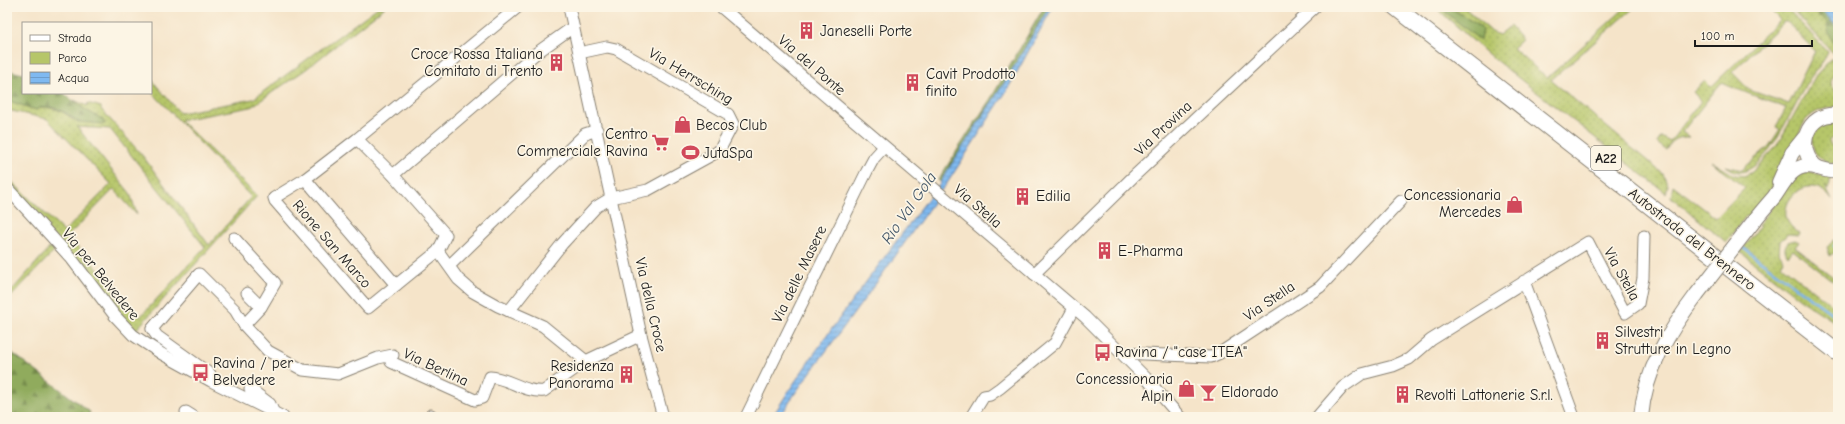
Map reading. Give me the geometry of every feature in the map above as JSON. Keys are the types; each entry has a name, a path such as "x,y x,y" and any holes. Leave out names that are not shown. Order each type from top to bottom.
{"highway":[{"name":"Autostrada del Brennero","path":"1395,7 1838,353"},
{"name":"Autostrada del Brennero","path":"1411,7 1838,340"}],"main road":[{"path":"1767,205 1792,154 1805,137 1812,124 1819,118 1830,115 1838,115"},
{"path":"1805,137 1807,156 1818,168"},
{"path":"1642,417 1648,381 1658,355 1671,330 1784,181 1795,170 1805,166 1826,171 1838,171"}],"street":[{"name":"Rione San Marco","path":"438,251 368,308 274,198 305,179 358,139 518,7"},
{"name":"Via della Croce","path":"569,7 641,335 663,417"},
{"name":"Via del Ponte","path":"721,7 884,147"},
{"name":"Via Provina","path":"1034,274 1132,178 1315,7"},
{"path":"393,175 535,54 573,27"},
{"name":"Via Herrsching","path":"579,53 607,47 616,49 728,114 733,120 732,128 719,151 648,190 611,198"},
{"path":"452,264 585,134 597,130"},
{"path":"358,139 393,175 446,235 438,251 458,279 473,292 546,328 586,361"},
{"name":"Via Stella","path":"884,147 938,191 1074,308 1122,354 1166,400 1180,417"},
{"name":"Via delle Masere","path":"746,417 867,171 874,158 884,147"},
{"name":"Rione San Marco","path":"305,179 396,285"},
{"name":"Via per Belvedere","path":"7,188 71,258 128,331 162,354 246,400 279,415"},
{"path":"509,311 562,244 586,217 596,207 611,198"},
{"name":"Via Stella","path":"1122,354 1212,357 1220,353 1320,287 1401,201"},
{"name":"Via Stella","path":"1318,416 1342,387 1362,374 1393,366 1409,359 1431,340 1588,242 1625,313 1638,304 1643,278 1644,236"},
{"path":"234,238 276,283 261,307 244,325"},
{"name":"Via per Belvedere","path":"246,400 157,336 152,329 199,274 235,310 244,325 268,351 303,370 338,374 389,358"},
{"path":"1524,281 1574,417"},
{"path":"247,293 261,307"},
{"path":"971,417 984,396 990,395 1000,388 1055,343 1074,308"},
{"name":"Via Berlina","path":"389,358 475,400 482,398 490,377 499,378 536,392 544,391 586,361 641,335"},
{"path":"250,389 270,404 279,415"}],"green space":[{"path":"378,7 385,7 305,70 251,107 180,120 257,196 135,331 7,183 7,177 64,232 111,184 47,119 7,110 7,97 21,105 48,108 65,113 73,120 84,109 74,100 87,106 88,103 101,107 101,109 142,155 209,245 251,197 152,92 152,80 180,113 253,99","holes":["77,127 110,129 205,247 140,317 68,236 114,189 137,215 130,193"]},
{"path":"1044,7 1049,7 1004,83 940,182 938,180 993,95"},
{"path":"1435,7 1439,7 1480,39 1480,27 1450,7 1468,7 1466,9 1492,32 1499,35 1510,26 1522,40 1513,48 1547,78 1626,7 1635,7 1551,80 1663,174 1668,185 1666,193 1489,55"},
{"path":"1439,7 1450,7 1480,27 1482,30 1480,40"},
{"path":"1767,7 1786,7 1828,52 1807,83 1779,135 1760,161 1750,169 1740,172 1734,171 1726,166 1742,170 1769,146 1780,129 1776,127 1786,108 1721,83 1682,132 1689,137 1681,137 1675,140 1666,150 1657,143 1661,137 1670,142 1701,101 1693,92 1705,81 1711,87 1780,20","holes":["1784,22 1787,22 1815,51 1789,104 1749,90 1732,72"]},
{"path":"1790,7 1818,7 1838,28 1838,58"},
{"path":"1815,7 1820,8 1838,28 1838,53 1828,32 1826,21 1819,17"},
{"path":"1831,59 1833,59 1836,63 1831,82 1832,87 1838,94 1838,108 1820,110 1805,121 1769,194 1749,217 1746,216 1726,242 1671,197 1673,185 1716,218 1745,188 1711,161 1734,175 1744,176 1752,172 1776,147 1816,75"},
{"path":"7,70 22,74 22,94 64,94 84,109 102,119 105,124 78,122 66,113 55,108 42,107 36,110 12,102 7,97"},
{"path":"1838,121 1838,138 1834,137 1828,141 1832,146 1836,146 1836,142 1838,142 1838,163 1828,162 1820,158 1815,152 1812,144 1813,136 1818,129 1826,123"},
{"path":"1804,172 1833,176 1830,181 1829,190 1825,186 1832,200 1822,190 1811,187 1801,189 1793,196 1787,204 1786,215 1790,225 1800,233 1799,235 1788,234 1780,241 1779,253 1784,260 1781,265 1838,310 1838,318 1744,247 1760,226 1758,225 1794,179"},
{"path":"1838,236 1838,241 1834,246 1835,247 1838,244 1838,257 1833,253 1830,256 1827,247"},
{"path":"1795,240 1799,242 1795,247 1838,281 1838,285 1793,250 1788,256 1785,251 1786,246 1788,242"},
{"path":"51,246 55,250 7,301 7,296"},
{"path":"1743,249 1838,319 1838,324 1801,300 1740,252"},
{"path":"7,349 90,412 88,417 7,417"}],"water":[{"path":"1049,7 1053,7 1006,92 946,185 937,195 877,282 796,392 780,417 772,417 830,331 940,184 1004,83"},
{"path":"1818,7 1838,7 1838,28"}],"waterway":[{"path":"1834,246 1838,243"},
{"path":"1743,248 1838,318"}],"place":[{"name":"Janeselli Porte","path":"807,31"},
{"name":"Croce Rossa Italiana Comitato di Trento","path":"556,63"},
{"name":"Cavit Prodotto finito","path":"913,83"},
{"name":"Becos Club","path":"683,125"},
{"name":"Centro Commerciale Ravina","path":"661,143"},
{"name":"JutaSpa","path":"690,153"},
{"name":"Edilia","path":"1023,196"},
{"name":"Concessionaria Mercedes","path":"1514,204"},
{"name":"E-Pharma","path":"1105,251"},
{"name":"Silvestri Strutture in Legno","path":"1602,341"},
{"name":"Ravina / \"case ITEA\"","path":"1102,352"},
{"name":"Ravina / per Belvedere","path":"200,372"},
{"name":"Residenza Panorama","path":"627,375"},
{"name":"Concessionaria Alpin","path":"1186,388"},
{"name":"Eldorado","path":"1208,392"},
{"name":"Revolti Lattonerie S.r.l.","path":"1402,395"}],"water label":[{"name":"Rio Val Gola","path":"909,208"}]}
